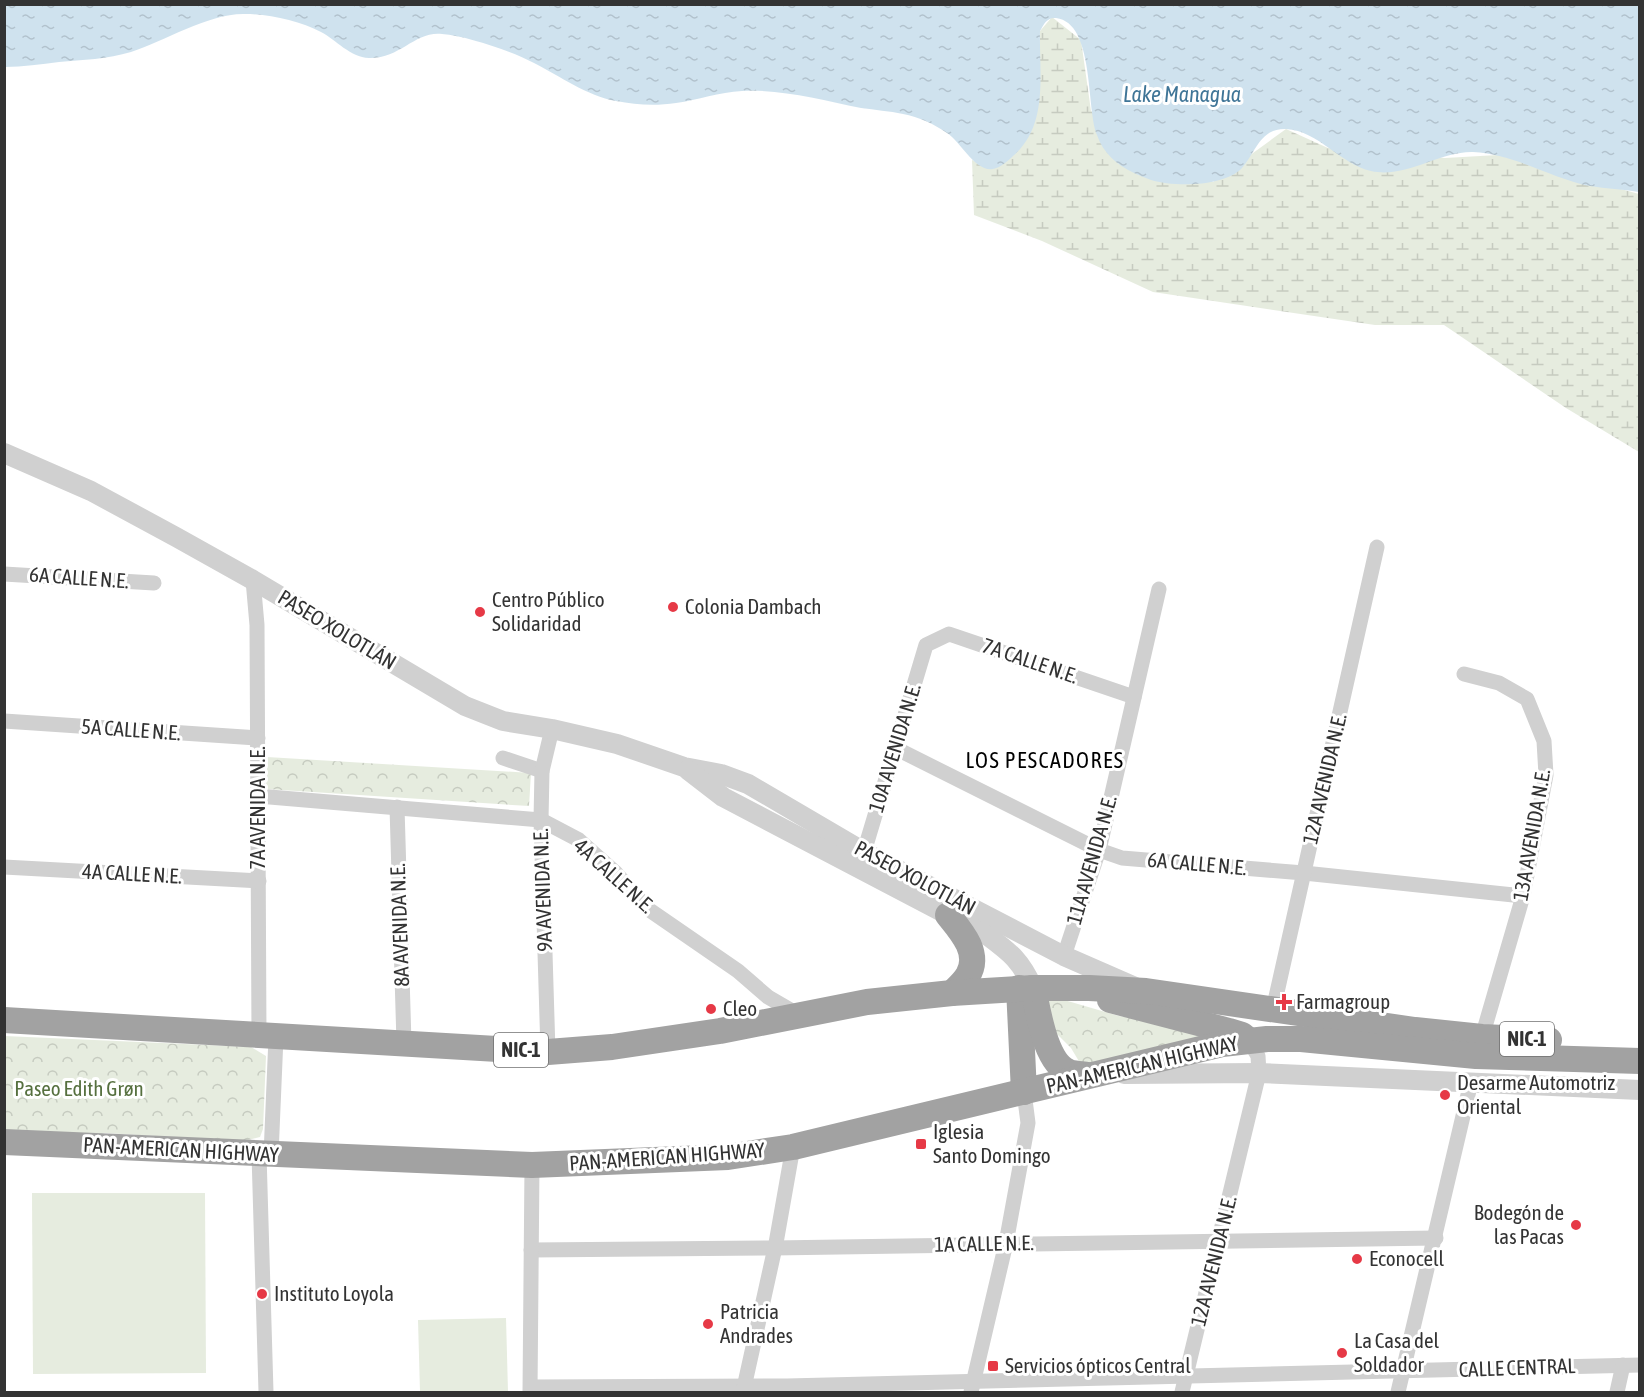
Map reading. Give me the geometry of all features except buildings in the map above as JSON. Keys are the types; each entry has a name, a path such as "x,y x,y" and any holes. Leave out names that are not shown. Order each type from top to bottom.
{"highway":[{"path":"948,915 965,937 973,961 969,975 952,993"},
{"path":"1026,988 1047,1046 1058,1064 1068,1071 1088,1075"},
{"path":"1024,1092 1026,988"},
{"path":"1063,988 1229,1031 1242,1035 1249,1041"},
{"name":"PAN-AMERICAN HIGHWAY","path":"4,1020 549,1052 612,1047 709,1033 867,1002 952,993 1063,988 1146,991 1415,1030 1482,1037 1640,1043"},
{"name":"PAN-AMERICAN HIGHWAY","path":"4,1142 532,1166 728,1157 793,1147 1088,1075 1222,1044 1249,1041 1301,1039 1476,1056 1640,1061"}],"street":[{"name":"PASEO XOLOTLÁN","path":"5,453 92,491 253,580 465,706 503,721 552,729 617,744 684,767 722,774 748,784 864,852 1064,956 1146,991"},
{"name":"12A AVENIDA N.E.","path":"1273,1010 1377,547"},
{"name":"6A CALLE N.E.","path":"4,574 154,583"},
{"name":"7A AVENIDA N.E.","path":"253,580 257,625 259,881 267,1036 266,1392"},
{"name":"11A AVENIDA N.E.","path":"1064,956 1099,850 1159,589"},
{"name":"7A CALLE N.E.","path":"926,645 949,634 1134,697"},
{"name":"10A AVENIDA N.E.","path":"864,852 926,645"},
{"name":"13A AVENIDA N.E.","path":"1464,674 1499,683 1527,699 1545,741 1546,775 1523,896 1482,1037"},
{"name":"5A CALLE N.E.","path":"4,721 258,738"},
{"name":"9A AVENIDA N.E.","path":"549,1052 541,820 542,771 552,729"},
{"name":"6A CALLE N.E.","path":"895,748 1099,850 1122,858 1304,873 1523,896"},
{"path":"502,758 542,771"},
{"name":"PASEO XOLOTLÁN","path":"684,767 723,797 988,936 1024,967 1026,988"},
{"name":"4A CALLE N.E.","path":"258,796 541,820 579,840 615,872 648,909 738,971 768,997 799,1015"},
{"name":"8A AVENIDA N.E.","path":"396,807 404,1043"},
{"name":"4A CALLE N.E.","path":"4,867 259,881"},
{"name":"12A AVENIDA N.E.","path":"1184,1385 1259,1073 1258,1056 1249,1041"},
{"path":"1088,1075 1259,1073 1640,1090"},
{"path":"1398,1392 1471,1082"},
{"path":"972,1388 1006,1243 1028,1123 1024,1092"},
{"path":"743,1390 793,1147"},
{"path":"530,1390 532,1166"},
{"name":"1A CALLE N.E.","path":"531,1250 1436,1238"},
{"path":"1617,1392 1623,1365"},
{"name":"CALLE CENTRAL","path":"530,1390 1184,1385 1403,1371 1640,1365"}],"green space":[{"path":"1052,17 1081,40 1091,111 1213,182 1286,129 1328,148 1445,158 1498,155 1639,194 1639,452 1566,408 1444,325 1375,325 1153,292 1042,241 974,215 972,160 993,169 1040,78 1040,31"},
{"path":"267,757 531,773 529,806 266,789"},
{"path":"1054,997 1119,1016 1212,1032 1214,1038 1089,1066 1080,1063 1071,1048 1054,1031 1045,1000"},
{"name":"Paseo Edith Grøn","path":"5,1036 251,1047 266,1056 263,1129 260,1137 244,1141 104,1133 89,1140 5,1135"},
{"path":"32,1193 205,1193 206,1373 33,1374"},
{"path":"506,1318 508,1392 420,1392 418,1320"}],"water":[{"name":"Lake Managua","path":"4,5 1639,5 1639,192 1590,186 1503,157 1473,152 1448,156 1397,171 1371,171 1349,162 1309,135 1286,129 1270,132 1242,168 1223,179 1198,184 1172,184 1151,180 1122,166 1111,158 1103,147 1094,122 1083,50 1069,23 1056,18 1048,20 1040,31 1040,98 1032,129 1013,156 1001,166 986,169 968,156 952,137 942,130 921,119 903,114 787,93 757,91 725,93 668,104 646,105 624,102 584,90 534,63 489,45 464,38 432,34 390,54 369,58 356,55 313,28 294,21 264,15 245,14 217,18 131,52 113,56 5,67"}],"place":[{"name":"Colonia Dambach","path":"673,607"},
{"name":"Centro Público Solidaridad","path":"480,612"},
{"name":"Farmagroup","path":"1284,1002"},
{"name":"Cleo","path":"711,1009"},
{"name":"Desarme Automotriz Oriental","path":"1445,1095"},
{"name":"Iglesia Santo Domingo","path":"921,1144"},
{"name":"Bodegón de las Pacas","path":"1576,1225"},
{"name":"Econocell","path":"1357,1259"},
{"name":"Instituto Loyola","path":"262,1294"},
{"name":"Patricia Andrades","path":"708,1324"},
{"name":"La Casa del Soldador","path":"1342,1353"},
{"name":"Servicios ópticos Central","path":"993,1366"}],"district":[{"name":"LOS PESCADORES","path":"1045,760"}]}
